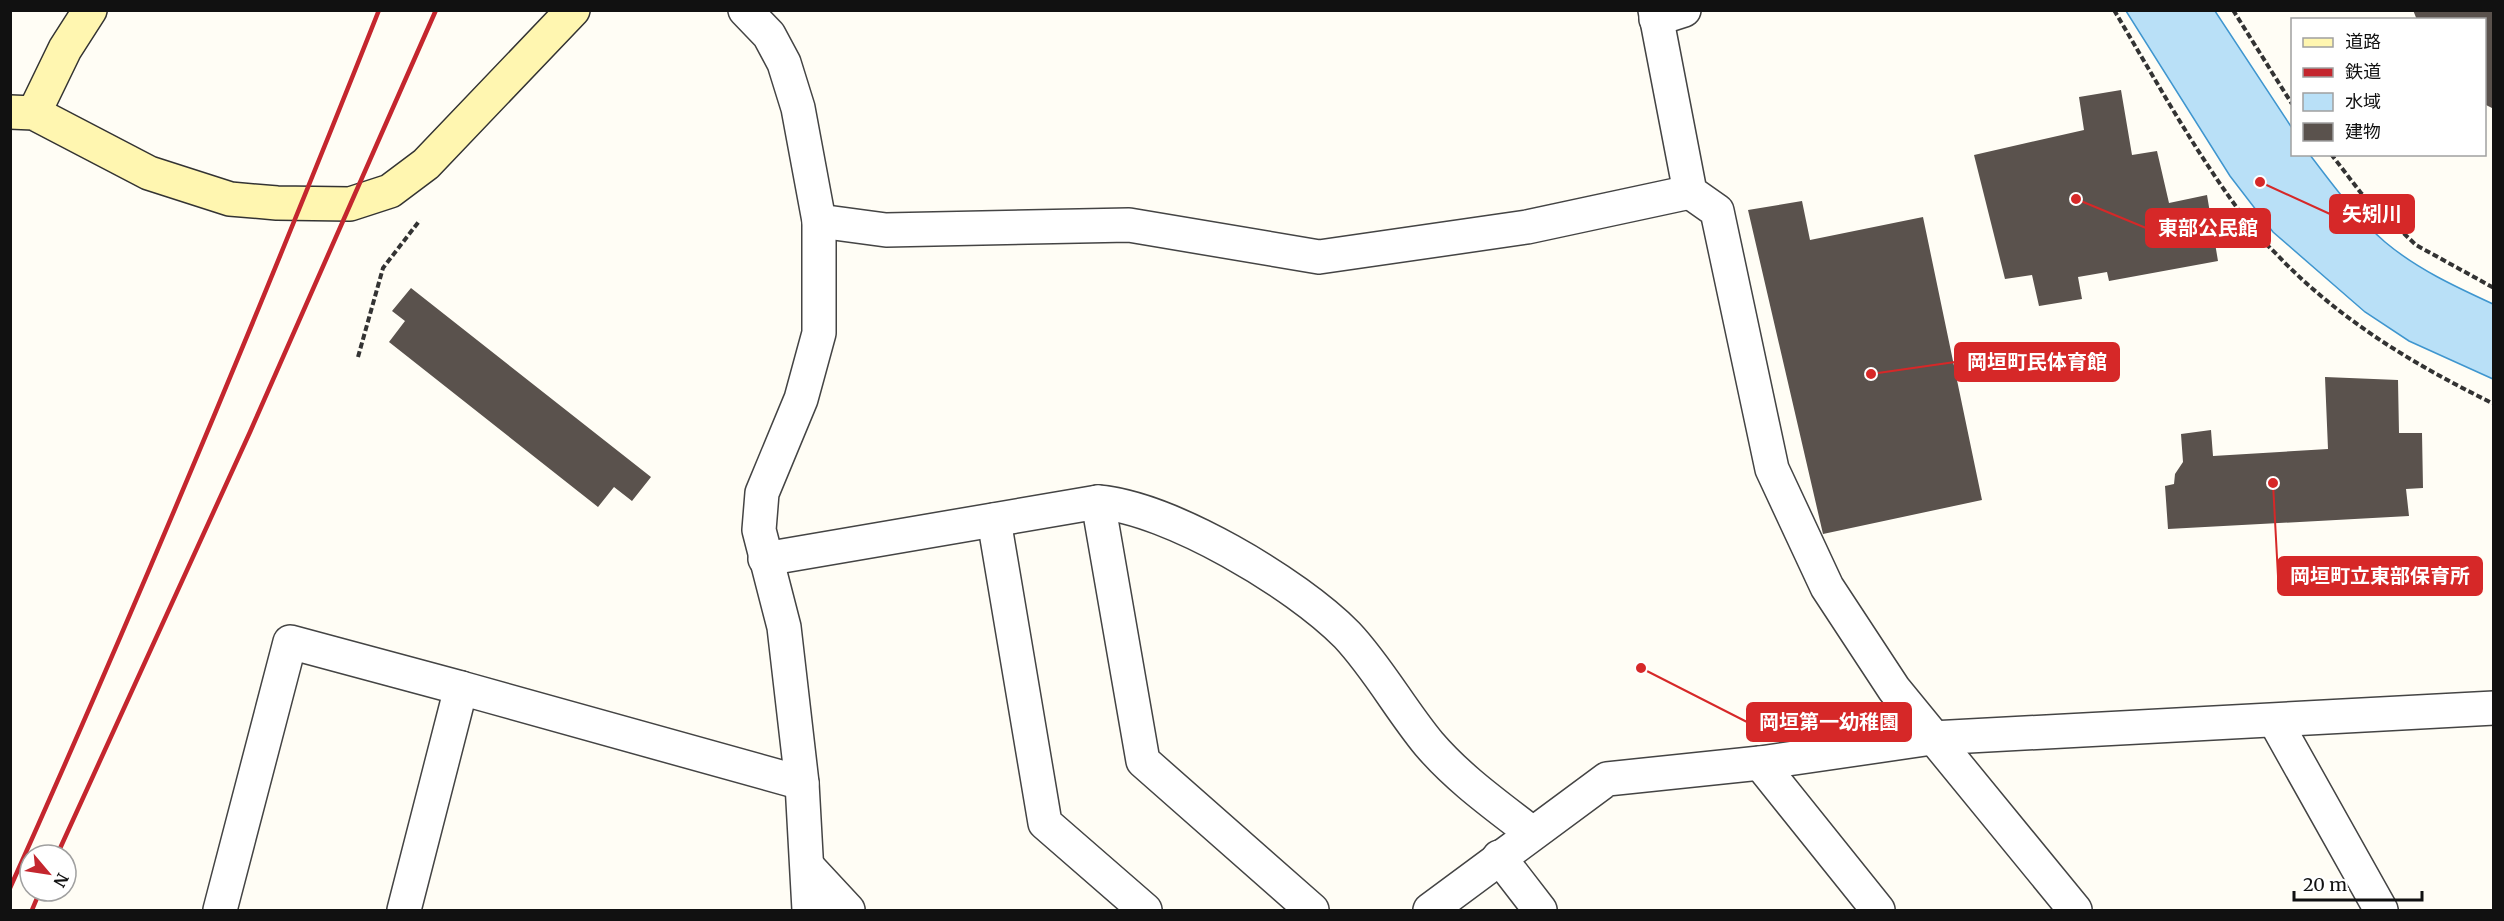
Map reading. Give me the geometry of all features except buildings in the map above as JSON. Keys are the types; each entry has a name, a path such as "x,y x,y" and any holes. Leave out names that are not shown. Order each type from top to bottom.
{"street":[{"path":"90,10 22,112 148,173 230,199 277,203 350,204 390,190 426,164 573,10"},
{"path":"745,10 768,35 784,63 798,108 819,221 819,333 801,399 762,493 759,530 784,627 802,783 809,910"},
{"path":"1665,13 1690,192 1717,211 1772,469 1827,587 1894,689 2074,910"},
{"path":"819,221 886,230 1129,225 1319,257 1527,227 1690,192"},
{"path":"765,559 1098,502 1121,504 1181,525 1281,582 1312,603 1348,636 1429,744 1471,786 1532,832"},
{"path":"1098,502 1143,761 1312,910"},
{"path":"994,520 1045,823 1145,910"},
{"path":"220,910 290,642 802,783"},
{"path":"404,910 461,688"},
{"path":"1430,910 1498,857 1606,779 1760,763 1932,738 2493,708"},
{"path":"2275,721 2380,910"},
{"path":"1760,763 1878,910"},
{"path":"1498,857 1540,910"},
{"path":"808,867 849,910"}],"path":[{"path":"2114,10 2187,134 2253,231 2312,289 2371,336 2446,380 2493,404"},
{"path":"2233,10 2291,102"},
{"path":"2333,156 2361,193 2416,245 2493,288"},
{"path":"358,357 383,268 426,212"}],"water":[{"path":"2126,11 2215,11 2291,126 2291,156 2311,156 2355,212 2397,252 2437,277 2493,304 2493,379 2409,341 2365,312 2273,232 2230,176"}],"railway":[{"path":"10,888 199,451 379,10"},
{"path":"62,843 250,432 436,10"},
{"path":"32,910 35,903"}],"place":[{"name":"矢矧川","path":"2260,182"},
{"name":"東部公民館","path":"2076,199"},
{"name":"岡垣町民体育館","path":"1871,374"},
{"name":"岡垣町立東部保育所","path":"2273,483"},
{"name":"岡垣第一幼稚園","path":"1641,668"}]}
